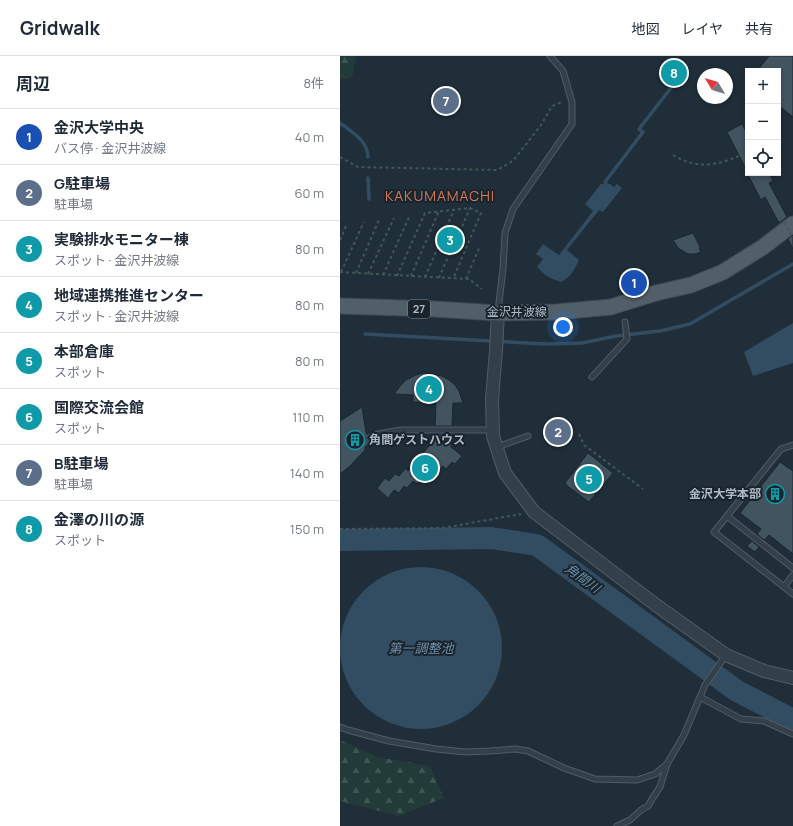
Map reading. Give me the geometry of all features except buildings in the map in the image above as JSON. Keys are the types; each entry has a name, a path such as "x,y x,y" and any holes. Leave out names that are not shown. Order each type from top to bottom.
{"main road":[{"name":"金沢井波線","path":"340,306 498,313 557,312 611,307 656,293 691,285 723,272 763,247 793,224"}],"street":[{"path":"498,313 492,400 493,436 506,473 534,512 656,605 726,655 764,671 793,678"}],"lane":[{"path":"498,313 505,233 513,209 572,124 572,102 563,72 550,56"},
{"path":"592,377 627,339 626,324"},
{"path":"369,438 378,434 401,430 493,430"},
{"path":"497,447 528,436"},
{"path":"793,445 781,449 714,532 793,594"},
{"path":"727,516 793,568"},
{"path":"784,587 793,575"},
{"path":"617,826 630,820 648,806 660,787 667,764 684,735 705,685 726,655"},
{"path":"700,697 741,719 764,721 793,734"},
{"path":"340,726 348,730 389,741 436,749 465,752 516,748 528,751 564,768 595,779 637,780 655,774 667,764"}],"path":[{"path":"340,157 358,167 497,170 513,161 541,124 552,106 571,98"},
{"path":"673,155 688,163 704,165 720,163 739,156"},
{"path":"764,185 793,238"},
{"path":"439,278 450,252 453,253 458,243 458,236 470,208"},
{"path":"397,276 425,213 470,208 481,213 453,279"},
{"path":"425,277 455,210"},
{"path":"411,276 439,211"},
{"path":"382,275 410,214"},
{"path":"368,274 394,218"},
{"path":"356,273 380,220"},
{"path":"364,222 340,272 469,279 482,289"},
{"path":"340,240 347,224"},
{"path":"466,279 480,246"},
{"path":"579,434 584,445 643,489"},
{"path":"340,528 443,528 534,512"}],"green space":[{"path":"340,56 356,56 352,77 340,79"},
{"path":"340,740 378,757 430,766 444,798 399,816 340,801"}],"water":[{"path":"673,61 686,72 680,80 666,69"},
{"path":"601,184 610,184 614,187 617,184 622,188 603,212 599,210 567,250 579,260 572,273 561,282 551,278 537,267 543,259 536,254 543,244 559,255 593,211 585,204"},
{"path":"793,323 793,363 753,376 744,352"},
{"name":"第一調整池","path":"421,567 452,573 466,581 478,591 488,603 496,617 502,648 496,679 488,693 478,705 466,715 452,723 421,729 390,723 376,715 364,705 354,693 346,679 340,648 346,617 354,603 364,591 376,581 390,573"}],"waterway":[{"path":"606,184 605,182 643,132 639,129 678,79"},
{"path":"340,123 358,137 365,146 368,157"},
{"path":"368,178 369,199"},
{"path":"365,334 546,344 582,343 616,336 660,331 690,324 793,264"},
{"name":"角間川","path":"340,540 491,538 537,545 737,691 793,720"}],"place":[{"name":"金澤の川の源","path":"674,73"},
{"name":"B駐車場","path":"446,101"},
{"name":"実験排水モニター棟","path":"450,240"},
{"name":"金沢大学中央","path":"634,283"},
{"name":"地域連携推進センター","path":"429,389"},
{"name":"G駐車場","path":"558,432"},
{"name":"角間ゲストハウス","path":"355,440"},
{"name":"国際交流会館","path":"425,468"},
{"name":"本部倉庫","path":"589,479"},
{"name":"金沢大学本部","path":"775,494"}],"district":[{"name":"KAKUMAMACHI","path":"440,196"}]}
